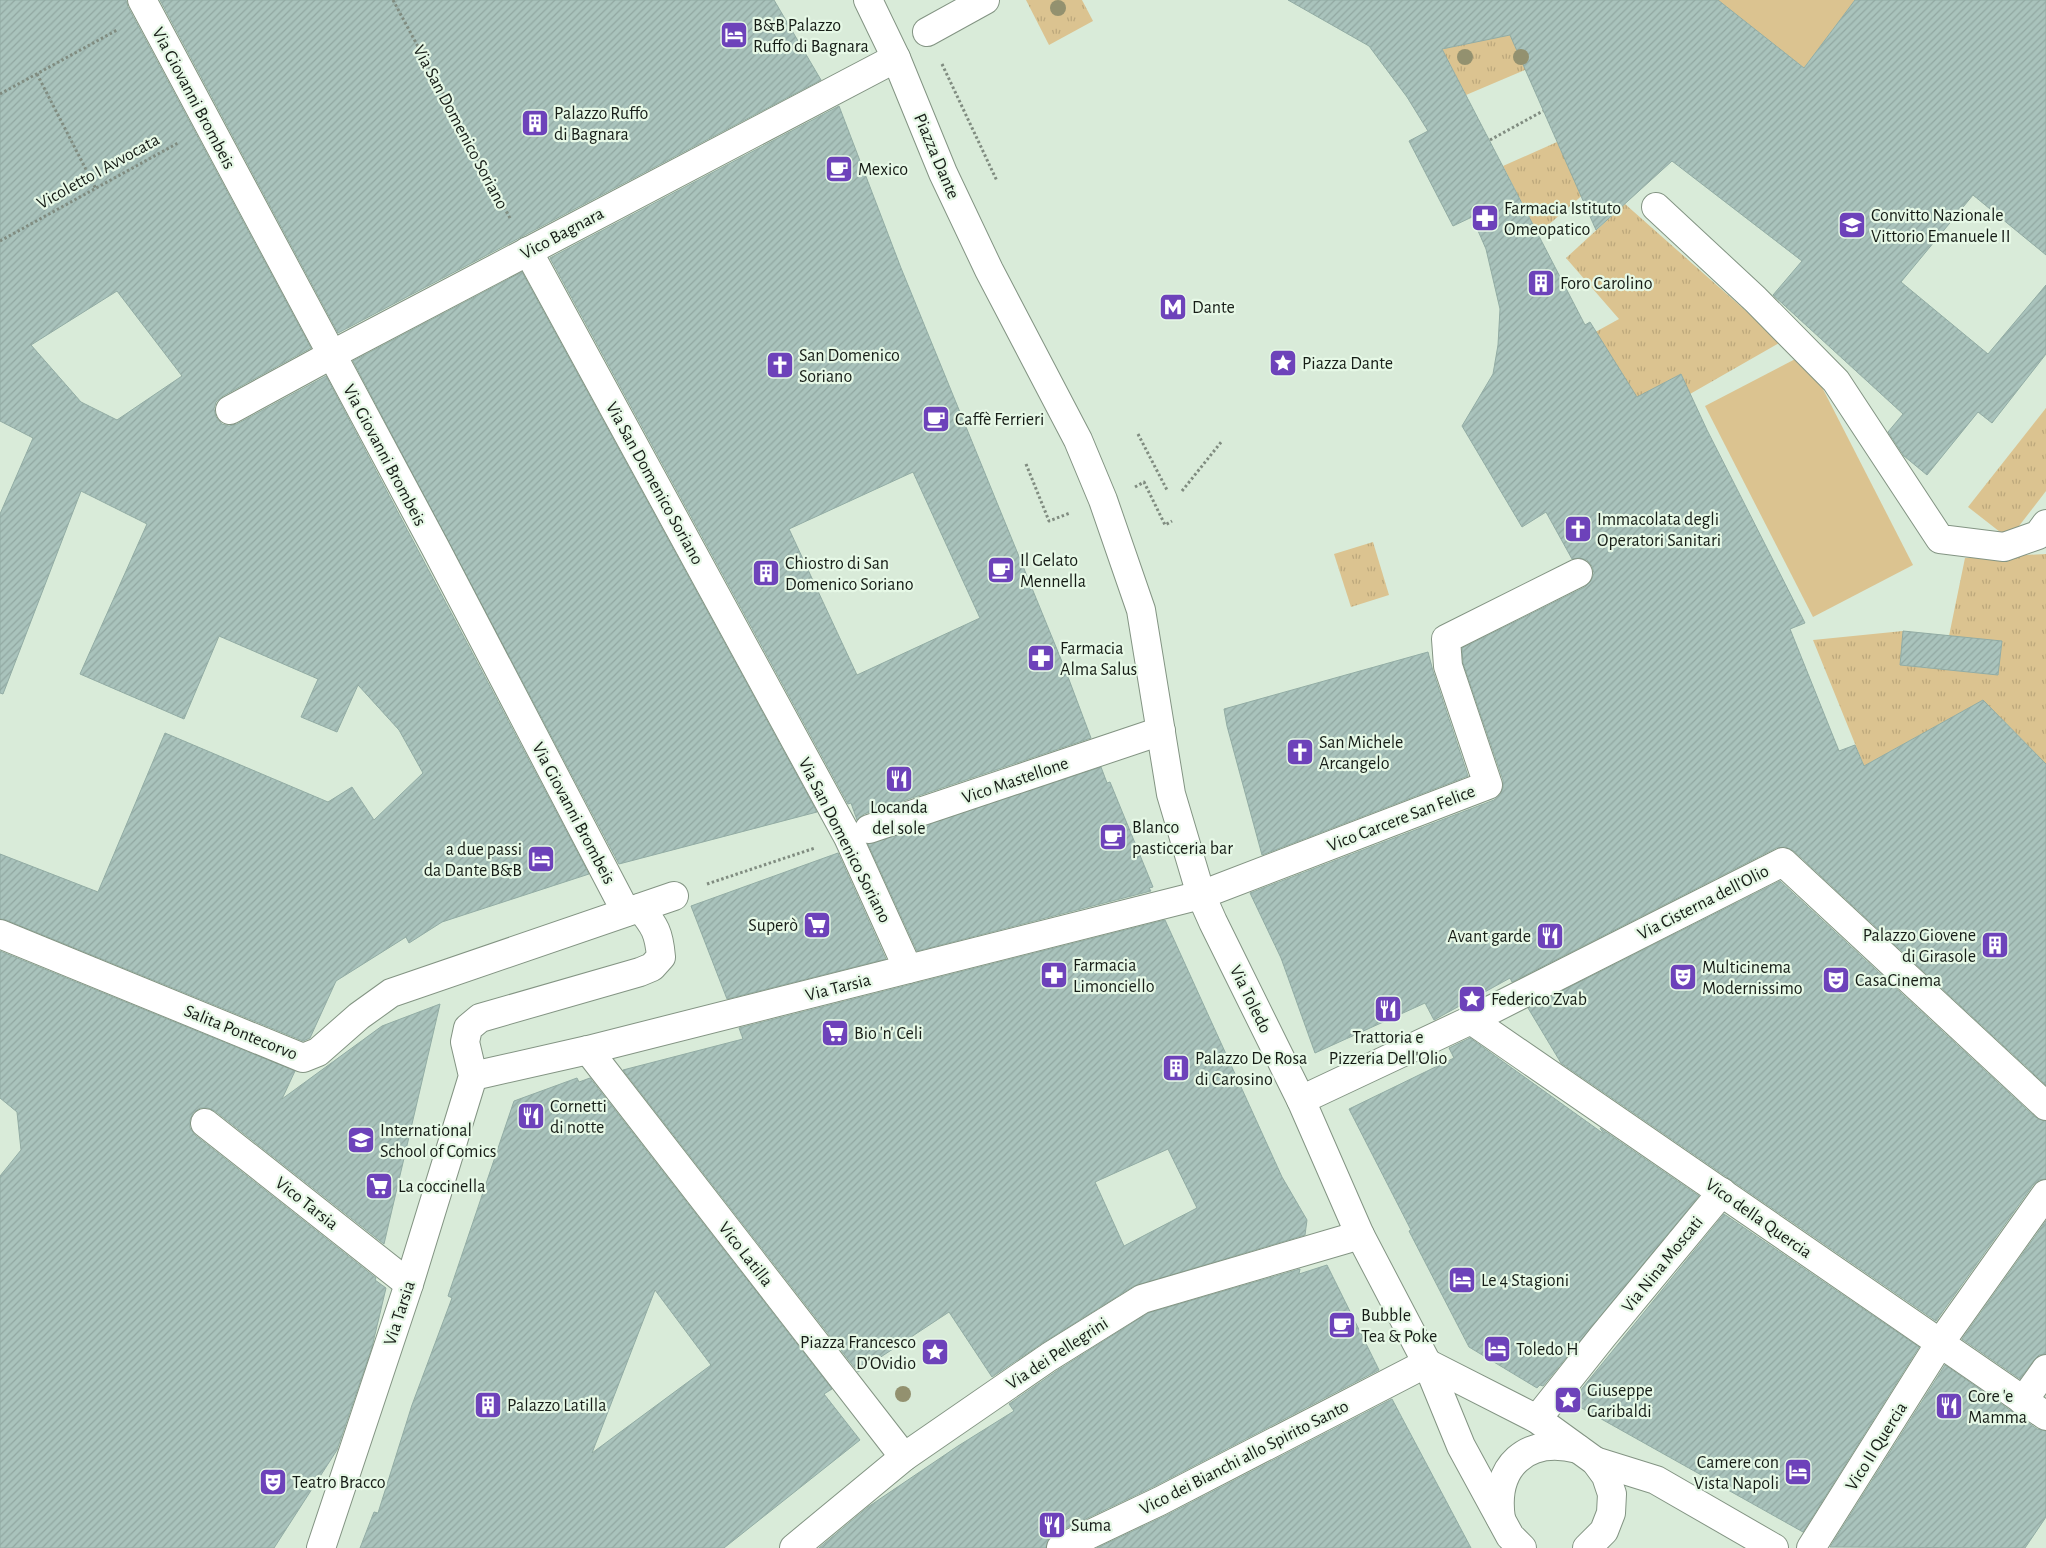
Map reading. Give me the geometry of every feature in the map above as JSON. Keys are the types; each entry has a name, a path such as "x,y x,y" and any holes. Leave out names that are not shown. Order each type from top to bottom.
{"street":[{"name":"Piazza Dante","path":"868,0 896,58 943,173 980,252 1078,440 1103,500 1142,610 1161,730"},
{"path":"927,32 985,0"},
{"name":"Via Giovanni Brombeis","path":"145,6 331,355 633,910"},
{"name":"Vico Bagnara","path":"230,410 896,58"},
{"path":"1656,207 1756,299 1836,381 1940,538 2004,548 2038,535 2046,524"},
{"name":"Via San Domenico Soriano","path":"528,251 848,837 908,970"},
{"name":"Vico Carcere San Felice","path":"1202,895 1488,785 1448,666 1446,639 1578,573"},
{"name":"Vico Mastellone","path":"869,829 1161,730"},
{"name":"Via Toledo","path":"1161,730 1171,794 1202,895 1213,922 1302,1100 1360,1235 1427,1363 1461,1446 1512,1538"},
{"name":"Via Cisterna dell'Olio","path":"1302,1100 1471,1020 1783,862 2046,1106"},
{"name":"Via Tarsia","path":"321,1548 409,1284 473,1076 588,1050 1202,895"},
{"path":"633,910 674,896"},
{"path":"473,1076 465,1042 468,1028 480,1018 652,967 662,957 659,936 653,923 633,910"},
{"name":"Salita Pontecorvo","path":"0,934 303,1058 318,1052 359,1016 391,993 633,910"},
{"name":"Vico della Quercia","path":"1471,1020 2046,1416"},
{"name":"Vico Latilla","path":"588,1050 904,1457"},
{"name":"Vico Tarsia","path":"205,1123 409,1284"},
{"name":"Via Nina Moscati","path":"1538,1419 1603,1336 1722,1192"},
{"name":"Vico II Quercia","path":"1811,1548 1940,1343 2046,1194"},
{"name":"Via dei Pellegrini","path":"794,1548 904,1457 1049,1357 1142,1299 1360,1235"},
{"path":"1427,1363 1538,1419 1587,1455 1606,1476 1612,1494 1611,1513 1604,1531 1588,1548"},
{"name":"Vico dei Bianchi allo Spirito Santo","path":"1061,1548 1160,1501 1427,1363"},
{"path":"2024,1401 2046,1369"},
{"path":"1512,1538 1498,1502 1501,1484 1510,1467 1524,1454 1542,1446 1561,1445 1656,1480 1774,1548"}],"path":[{"name":"Via San Domenico Soriano","path":"393,0 528,251"},
{"path":"0,94 37,74 145,6"},
{"path":"927,32 997,181"},
{"path":"37,74 96,189"},
{"path":"1490,140 1543,111"},
{"name":"Vicoletto I Avvocata","path":"0,240 210,126"},
{"path":"1138,434 1167,490"},
{"path":"1182,491 1222,441"},
{"path":"1026,464 1050,521 1071,513"},
{"path":"1134,487 1144,482 1165,525 1172,521"},
{"path":"674,896 822,846"}],"green space":[{"path":"1026,0 1082,0 1093,21 1049,45"},
{"path":"1718,0 1855,0 1804,68"},
{"path":"1519,33 1541,63 1466,95 1442,49"},
{"path":"1557,142 1563,155 1610,171 1538,234 1503,166"},
{"path":"1625,204 1781,342 1690,394 1681,374 1637,397 1579,341 1619,319 1566,258"},
{"path":"1805,354 1913,565 1813,617 1705,406"},
{"path":"2046,408 2046,491 2009,539 1968,507"},
{"path":"1373,542 1389,595 1351,607 1334,554"},
{"path":"2046,554 2046,764 2002,719 1989,733 1965,710 1864,766 1813,640 1903,631 1900,665 1998,675 2002,641 1949,636 1965,558"}],"building":[{"path":"0,0 126,0 128,7 311,348 223,396 216,402 214,409 216,417 222,424 229,426 237,424 326,376 589,874 442,922 409,943 406,937 336,981 310,1038 303,1041 0,919 0,854 98,892 165,733 328,802 352,787 374,820 423,773 399,730 358,685 337,732 301,717 318,679 219,636 184,719 80,674 147,524 81,491 3,694 0,693 0,514 33,438 0,421","holes":["117,291 182,376 117,420 81,402 31,345"]},
{"path":"160,0 774,0 821,80 338,333"},
{"path":"1288,0 1718,0 1804,68 1855,0 2046,0 2046,255 1973,195 1901,282 1988,354 2046,285 2046,354 1992,423 1978,412 1927,475 1904,456 1888,432 1903,414 1773,295 1802,261 1672,161 1596,230 1510,35 1442,49 1585,325 1590,322 1637,397 1681,374 1707,430 1805,623 1790,629 1839,751 1855,745 1864,766 1983,700 2046,764 2046,1085 1794,851 1785,847 1776,848 1512,982 1510,978 1434,1020 1425,1003 1315,1053 1281,958 1250,893 1494,800 1500,795 1503,788 1503,780 1463,663 1462,648 1585,587 1591,581 1594,573 1592,566 1587,560 1572,559 1546,512 1522,527 1462,426 1493,374 1498,345 1500,309 1486,249 1472,217 1453,226 1409,141 1428,131 1407,97 1369,46"},
{"path":"839,106 901,268 1065,669 1091,738 864,814 857,820 851,803 848,804 550,258","holes":["913,472 980,618 857,675 789,529"]},
{"path":"522,272 817,812 619,864 353,361"},
{"path":"1903,631 2002,641 1998,675 1900,665"},
{"path":"1428,652 1468,776 1262,855 1224,709"},
{"path":"1101,767 1107,783 1110,782 1153,887 1149,888 1151,891 917,951 868,844"},
{"path":"838,853 886,959 727,999 691,906"},
{"path":"1780,881 2035,1117 2046,1121 2046,1179 2039,1180 2033,1185 1936,1321 1561,1063 1528,1008"},
{"path":"1165,920 1282,1177 1307,1220 1305,1235 1134,1286 992,1377 949,1312 858,1372 623,1070 743,1039 739,1028","holes":["1168,1149 1197,1208 1124,1246 1095,1182"]},
{"path":"0,951 295,1071 282,1099 382,1026 440,1004 384,1244 215,1111 208,1108 200,1108 193,1113 190,1120 190,1128 195,1135 376,1278 375,1280 386,1288 372,1347 337,1450 274,1548 0,1548 0,1176 21,1150 17,1112 0,1098"},
{"path":"1470,1038 1604,1134 1600,1128 1699,1196 1543,1386 1540,1385 1537,1388 1469,1347 1349,1109 1454,1058 1449,1048"},
{"path":"577,1078 579,1082 590,1078 832,1389 824,1394 860,1440 724,1548 360,1548 374,1512 378,1513 412,1405 452,1298 448,1296 514,1101","holes":["655,1290 711,1365 592,1453"]},
{"path":"1724,1214 1919,1347 1803,1532 1571,1402"},
{"path":"2046,1221 2046,1354 2039,1355 2020,1379 1962,1339"},
{"path":"1327,1265 1379,1370 1153,1487 1054,1534 1048,1540 1046,1548 819,1548 868,1507 958,1446 1014,1411 1009,1404 1058,1370 1148,1313 1300,1269 1299,1274"},
{"path":"1945,1365 2037,1429 2046,1431 2046,1517 2025,1548 1830,1547"},
{"path":"1392,1399 1471,1548 1097,1548 1167,1515"}],"place":[{"name":"B&B Palazzo Ruffo di Bagnara","path":"734,35"},
{"name":"Palazzo Ruffo di Bagnara","path":"535,123"},
{"name":"Mexico","path":"839,169"},
{"name":"Farmacia Istituto Omeopatico","path":"1485,218"},
{"name":"Convitto Nazionale Vittorio Emanuele II","path":"1852,225"},
{"name":"Foro Carolino","path":"1541,283"},
{"name":"Dante","path":"1173,307"},
{"name":"Piazza Dante","path":"1283,363"},
{"name":"San Domenico Soriano","path":"780,365"},
{"name":"Caffè Ferrieri","path":"936,419"},
{"name":"Immacolata degli Operatori Sanitari","path":"1578,529"},
{"name":"Il Gelato Mennella","path":"1001,570"},
{"name":"Chiostro di San Domenico Soriano","path":"766,573"},
{"name":"Farmacia Alma Salus","path":"1041,658"},
{"name":"San Michele Arcangelo","path":"1300,752"},
{"name":"Locanda del sole","path":"899,779"},
{"name":"Blanco pasticceria bar","path":"1113,837"},
{"name":"a due passi da Dante B&B","path":"541,859"},
{"name":"Superò","path":"817,925"},
{"name":"Avant garde","path":"1550,936"},
{"name":"Palazzo Giovene di Girasole","path":"1995,945"},
{"name":"Farmacia Limonciello","path":"1054,975"},
{"name":"Multicinema Modernissimo","path":"1683,977"},
{"name":"CasaCinema","path":"1836,980"},
{"name":"Federico Zvab","path":"1472,999"},
{"name":"Trattoria e Pizzeria Dell'Olio","path":"1388,1009"},
{"name":"Bio 'n' Celi","path":"835,1033"},
{"name":"Palazzo De Rosa di Carosino","path":"1176,1068"},
{"name":"Cornetti di notte","path":"531,1116"},
{"name":"International School of Comics","path":"361,1140"},
{"name":"La coccinella","path":"379,1186"},
{"name":"Le 4 Stagioni","path":"1462,1280"},
{"name":"Bubble Tea & Poke","path":"1342,1325"},
{"name":"Toledo H","path":"1497,1349"},
{"name":"Piazza Francesco D'Ovidio","path":"935,1352"},
{"name":"Giuseppe Garibaldi","path":"1568,1400"},
{"name":"Palazzo Latilla","path":"488,1405"},
{"name":"Core 'e Mamma","path":"1949,1406"},
{"name":"Camere con Vista Napoli","path":"1798,1472"},
{"name":"Teatro Bracco","path":"273,1482"},
{"name":"Suma","path":"1052,1525"}]}
